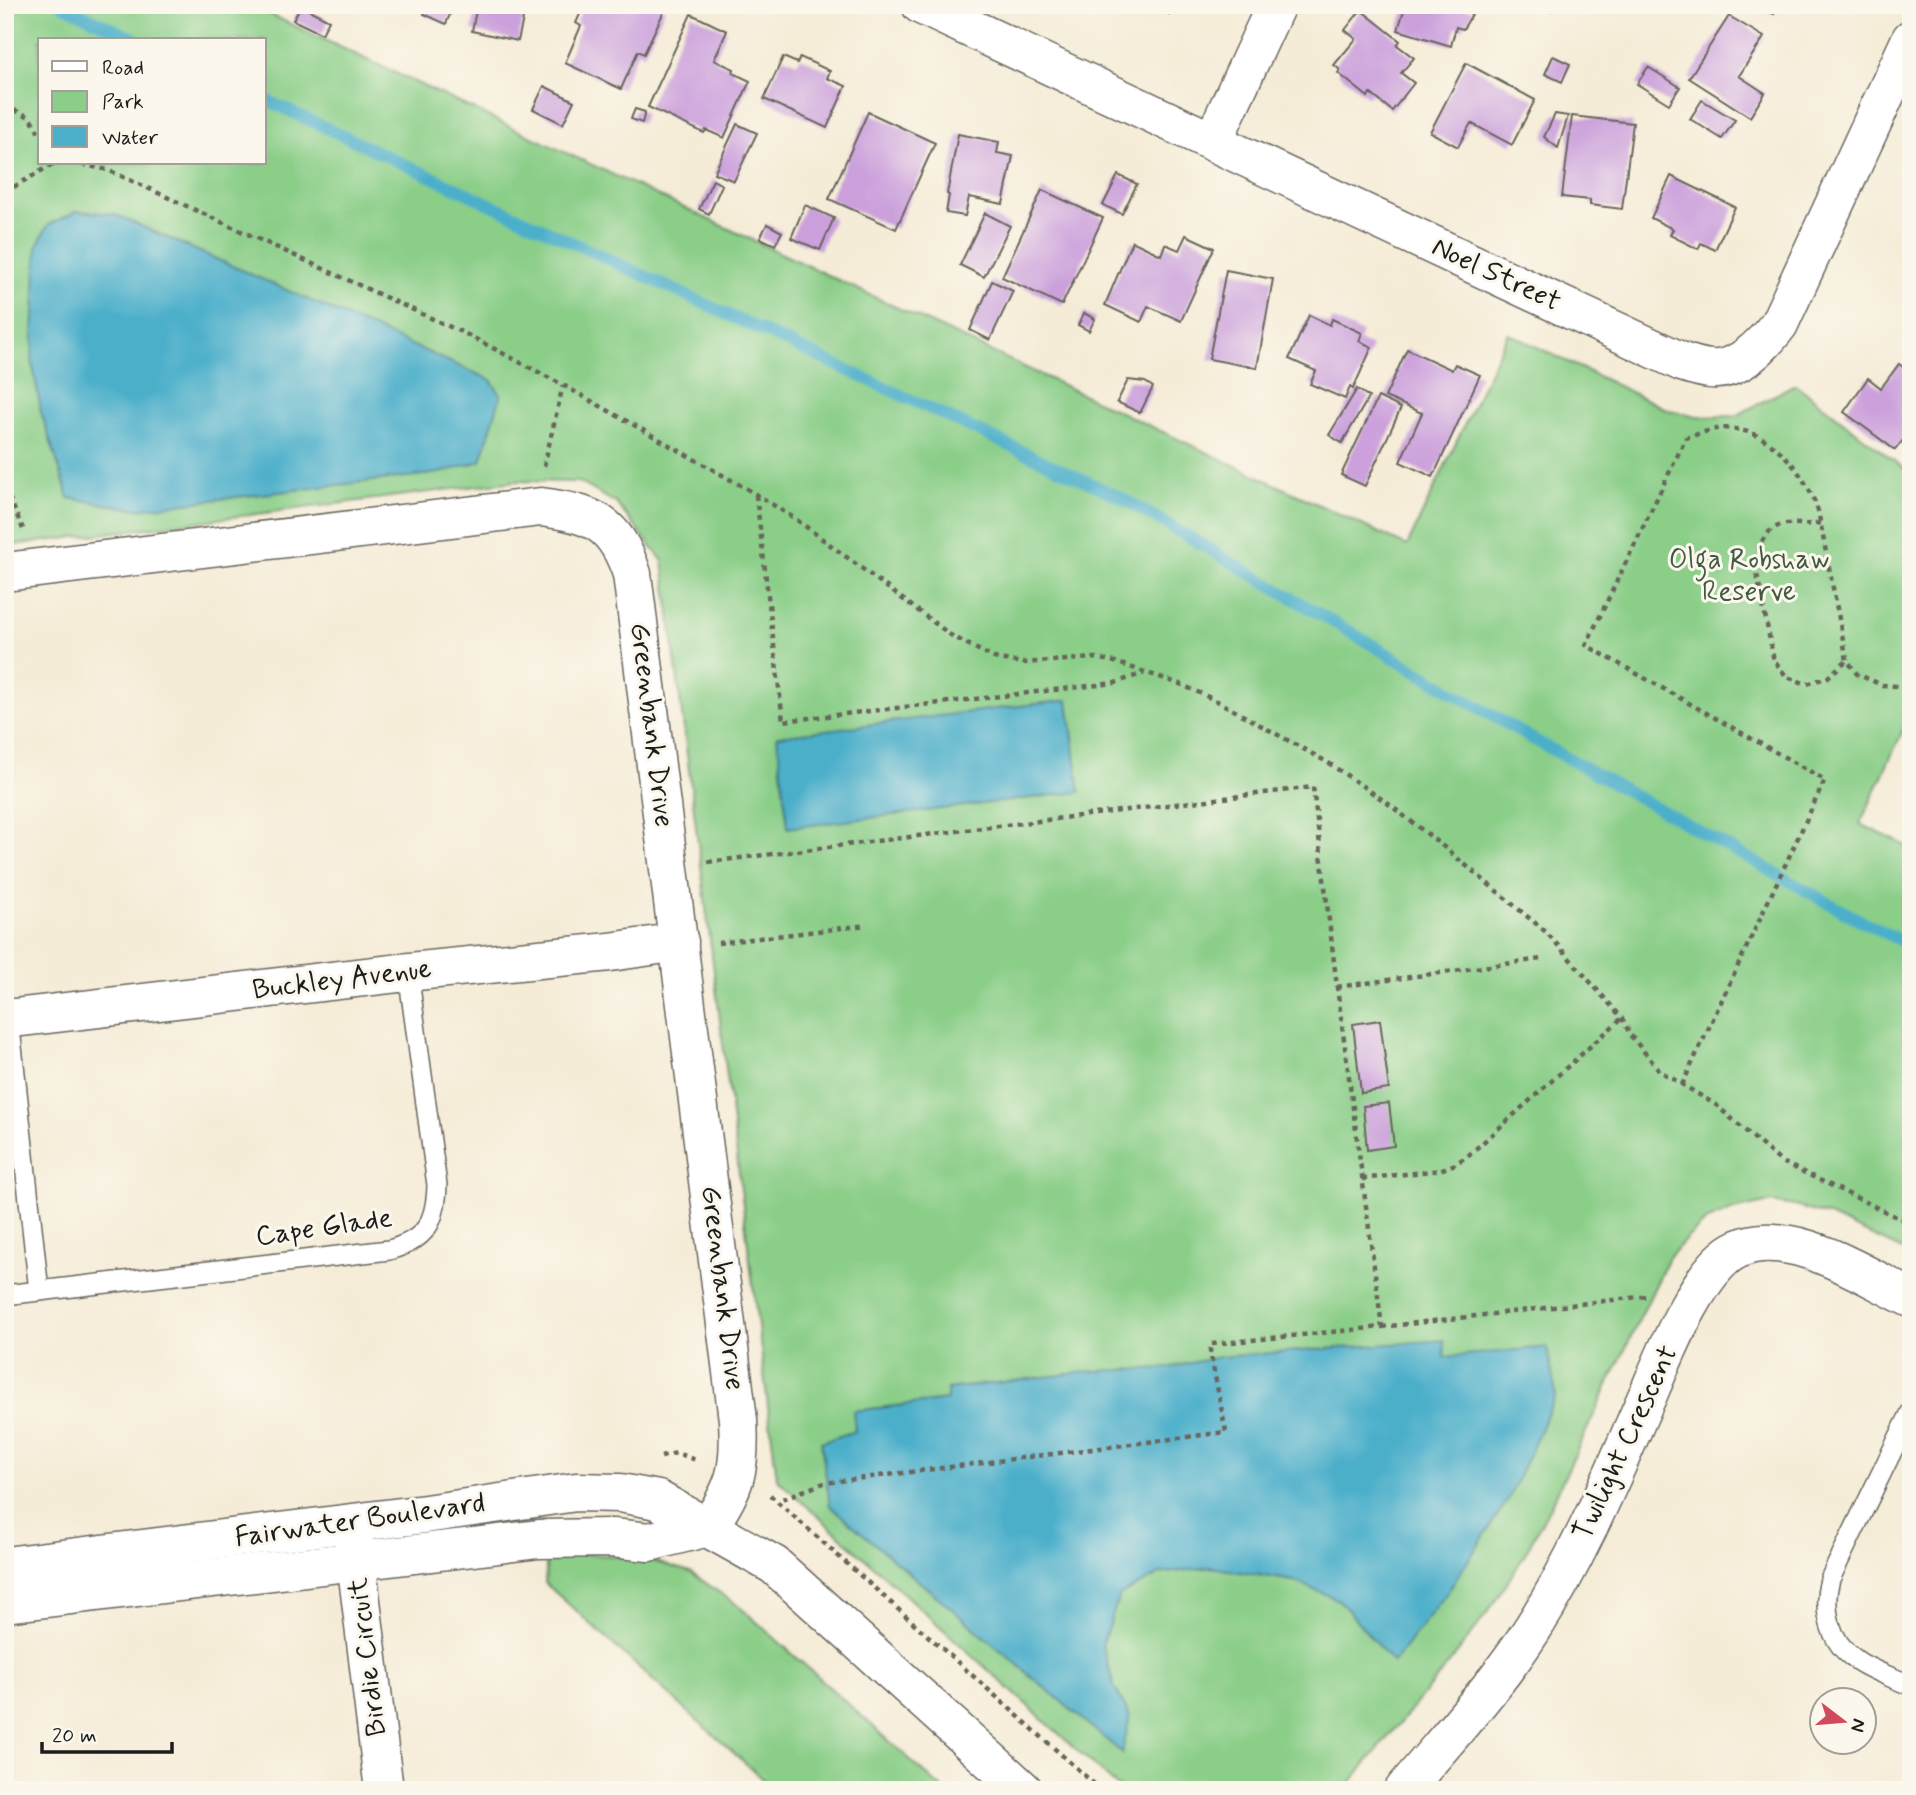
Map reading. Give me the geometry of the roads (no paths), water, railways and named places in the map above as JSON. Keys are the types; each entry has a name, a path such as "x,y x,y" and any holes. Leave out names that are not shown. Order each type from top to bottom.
{"street":[{"name":"Noel Street","path":"921,5 1682,362 1713,370 1740,362 1761,347 1779,324 1911,39"},
{"path":"1213,141 1276,5"},
{"name":"Greenbank Drive","path":"5,572 541,507 576,512 607,527 624,549 632,574 698,942 739,1432 737,1474 728,1498 708,1527"},
{"name":"Buckley Avenue","path":"7,1019 408,972 698,942"},
{"name":"Twilight Crescent","path":"1404,1790 1497,1679 1533,1629 1595,1515 1657,1373 1699,1287 1717,1263 1737,1249 1760,1242 1788,1243 1813,1251 1911,1298"},
{"name":"Fairwater Boulevard","path":"5,1566 576,1492 620,1493 658,1500 774,1565 1023,1790"},
{"name":"Birdie Circuit","path":"352,1523 384,1790"},
{"name":"Fairwater Boulevard","path":"5,1603 538,1539 612,1538 649,1542 708,1527"}],"lane":[{"name":"Cape Glade","path":"5,1295 389,1250 409,1244 426,1229 436,1210 438,1185 408,972"},
{"path":"7,1019 39,1291"},
{"path":"1911,1412 1830,1579 1825,1595 1829,1623 1844,1651 1856,1660 1911,1686"}],"water":[{"path":"77,211 114,214 491,380 501,395 481,461 440,473 136,509 69,498 41,412 32,360 37,246 48,225"},
{"path":"1068,700 1080,792 788,828 777,736"},
{"path":"1444,1340 1445,1357 1547,1347 1556,1395 1509,1498 1447,1593 1393,1663 1339,1600 1293,1581 1211,1567 1160,1574 1119,1596 1102,1645 1114,1686 1130,1716 1122,1753 830,1506 821,1442 855,1431 853,1411 947,1400 947,1389 1093,1371 1167,1368 1219,1357"}],"waterway":[{"path":"62,5 133,38"},
{"path":"266,100 1122,498 1522,733 1911,946"}],"park label":[{"name":"Olga Robshaw Reserve","path":"1749,576"}]}
